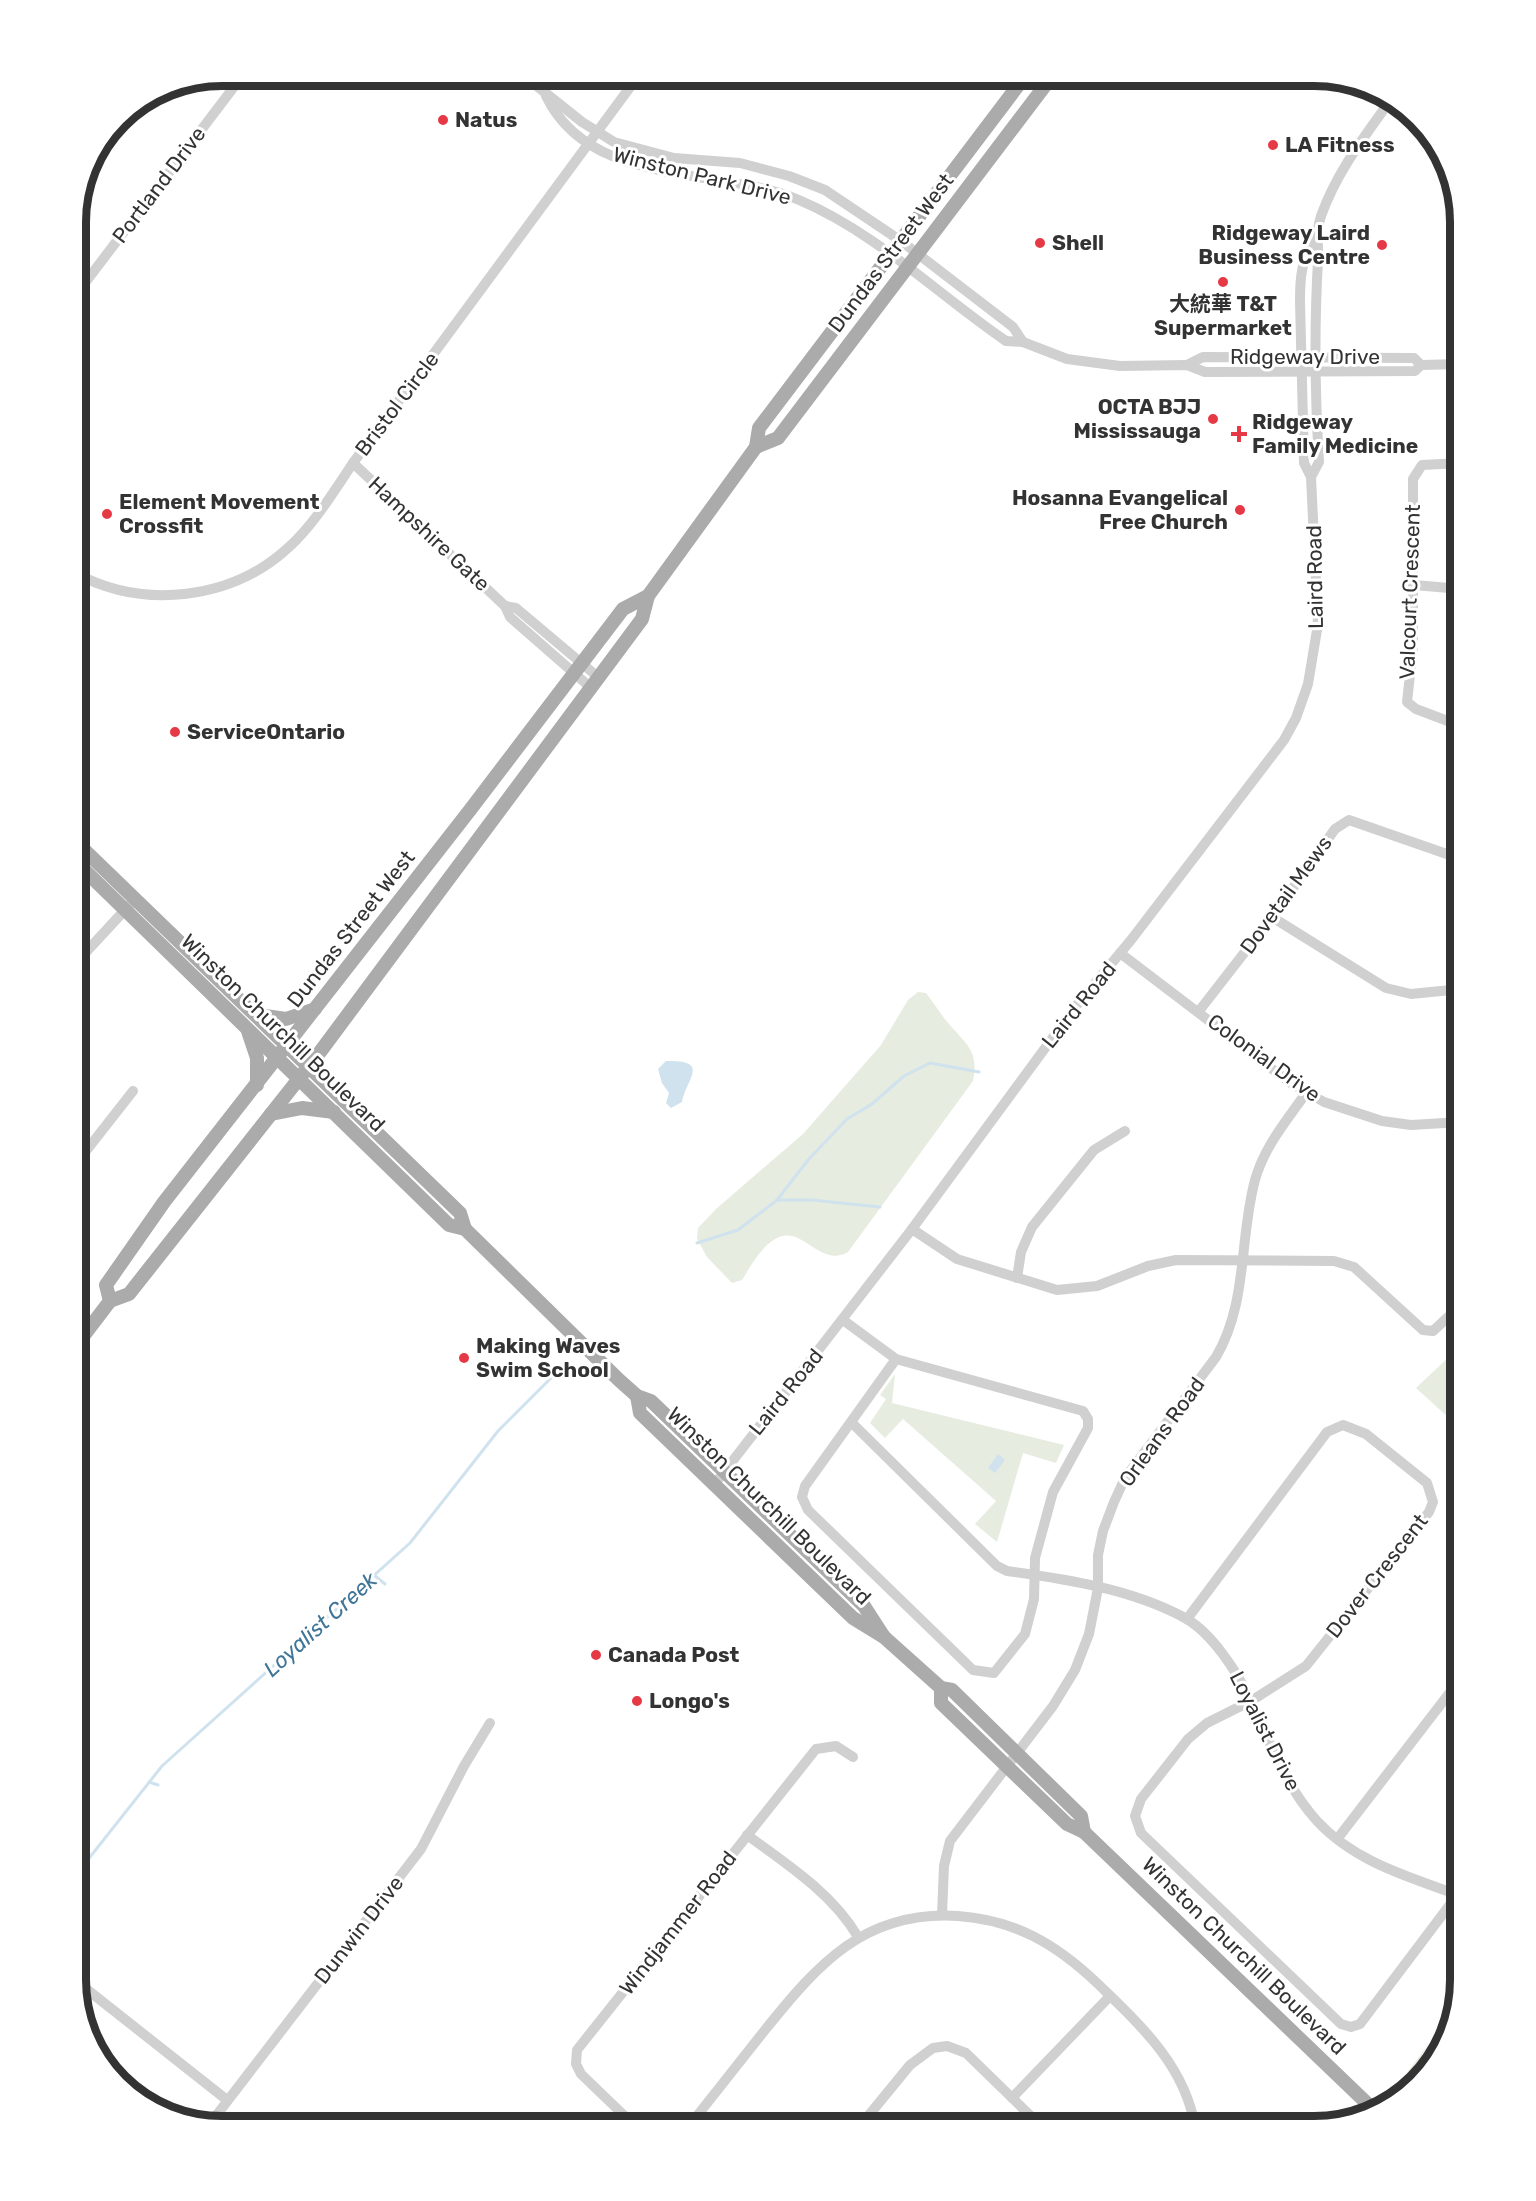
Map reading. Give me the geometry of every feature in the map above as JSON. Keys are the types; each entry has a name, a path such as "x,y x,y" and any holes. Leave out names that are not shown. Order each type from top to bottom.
{"main road":[{"name":"Dundas Street West","path":"756,447 778,438 1019,86"},
{"name":"Dundas Street West","path":"86,1333 110,1301 129,1294 272,1114 642,619 648,596 756,447 759,428 1044,86"},
{"name":"Dundas Street West","path":"110,1301 106,1285 164,1202 317,1008 623,609 648,596"},
{"name":"Winston Churchill Boulevard","path":"86,852 460,1213 465,1229 637,1396 651,1401 864,1606 884,1637"},
{"name":"Winston Churchill Boulevard","path":"86,872 449,1225 465,1229"},
{"path":"256,1015 286,1019 317,1008"},
{"path":"247,1028 256,1058 257,1085"},
{"path":"272,1114 302,1108 334,1112"},
{"name":"Winston Churchill Boulevard","path":"637,1396 640,1413 853,1618 884,1637 940,1688 952,1690 1017,1752 1081,1816 1084,1832"},
{"name":"Winston Churchill Boulevard","path":"940,1688 941,1703 1067,1824 1084,1832 1368,2104"}],"street":[{"name":"Portland Drive","path":"86,282 235,86"},
{"name":"Winston Park Drive","path":"535,86 597,133 614,142 650,154 741,163 789,176 825,190 909,248"},
{"name":"Bristol Circle","path":"86,578 103,586 155,596 213,590 262,568 290,547 321,511 353,463 631,86"},
{"name":"Winston Park Drive","path":"546,96 555,114 590,143 612,156 779,192 839,219 899,261"},
{"name":"Laird Road","path":"1311,477 1319,462 1315,303 1318,257 1316,241 1320,218 1333,186 1347,161 1386,107"},
{"name":"Laird Road","path":"714,1485 912,1229 1076,1006 1120,953 1284,740 1296,718 1308,684 1318,624 1311,477 1304,463 1300,276 1305,254 1316,241"},
{"name":"Ridgeway Drive","path":"909,248 1013,327 1023,342"},
{"name":"Ridgeway Drive","path":"899,261 1006,341 1023,342 1053,355 1120,366 1187,365 1205,372 1415,371 1421,365 1450,364"},
{"name":"Ridgeway Drive","path":"1187,365 1203,357 1301,356 1414,358 1421,365"},
{"name":"Hampshire Gate","path":"353,463 505,606 516,608 594,682"},
{"name":"Valcourt Crescent","path":"1450,464 1422,465 1413,479 1413,647 1407,702 1416,709 1450,722"},
{"path":"1414,585 1450,588"},
{"name":"Dovetail Mews","path":"1199,1011 1272,917 1335,829 1349,820 1450,855"},
{"path":"86,952 135,899"},
{"path":"1272,917 1386,988 1411,994 1450,990"},
{"name":"Colonial Drive","path":"1120,953 1305,1093 1351,1112 1382,1121 1411,1125 1450,1122"},
{"path":"86,1151 133,1091"},
{"name":"Orleans Road","path":"942,1915 947,1848 954,1834 1053,1706 1074,1670 1089,1634 1098,1588 1098,1555 1103,1531 1125,1478 1216,1357 1229,1336 1238,1307 1242,1260 1256,1176 1270,1145 1305,1093"},
{"path":"1017,1278 1021,1252 1032,1227 1094,1150 1125,1131"},
{"path":"912,1229 957,1259 1057,1290 1075,1290 1112,1282 1148,1266 1176,1260 1347,1263 1360,1272 1418,1327 1429,1332 1438,1328 1450,1316"},
{"path":"843,1320 896,1359 1052,1401 1086,1415 1088,1428 1053,1492 1035,1558 1034,1599 1025,1634 994,1672 982,1673 973,1670 808,1510 802,1497 805,1486 852,1424 896,1359"},
{"name":"Loyalist Drive","path":"852,1424 998,1566 1007,1571 1121,1592 1187,1619 1227,1659 1251,1701 1284,1775 1318,1822 1358,1854 1389,1870 1450,1890"},
{"name":"Dover Crescent","path":"1187,1619 1334,1427 1343,1425 1366,1434 1397,1456 1427,1484 1433,1502 1429,1512 1306,1666 1251,1701"},
{"path":"1338,1838 1450,1692"},
{"path":"1251,1701 1207,1723 1188,1738 1141,1799 1135,1816 1141,1833 1341,2024 1360,2025 1450,1906"},
{"name":"Dunwin Drive","path":"216,2115 421,1849 490,1723"},
{"name":"Windjammer Road","path":"624,2115 581,2074 576,2064 577,2050 816,1749 836,1746 853,1758"},
{"path":"747,1835 806,1878 848,1921 858,1937"},
{"path":"697,2115 806,1980 832,1955 858,1937 899,1921 942,1915 996,1921 1031,1933 1062,1952 1150,2035 1167,2057 1186,2095 1192,2116"},
{"path":"87,1989 227,2100"},
{"path":"1012,2098 1110,1996"},
{"path":"869,2116 910,2065 933,2048 947,2046 966,2053 1030,2116"}],"shaded area":[{"path":"918,992 926,993 970,1049 974,1062 973,1081 848,1252 830,1255 799,1238 783,1236 776,1238 764,1248 742,1280 732,1283 707,1257 697,1239 698,1228 716,1209 803,1134 881,1045 908,1000"},
{"path":"1450,1356 1450,1419 1416,1388"},
{"path":"895,1374 892,1403 1064,1445 1056,1463 1023,1453 997,1542 975,1524 996,1501 903,1419 885,1438 870,1423 886,1399 880,1395"},
{"path":"1441,2028 1422,2062 1411,2076 1395,2088"}],"water":[{"path":"666,1061 680,1061 688,1064 692,1067 693,1072 682,1102 671,1108 666,1103 669,1093 662,1083 658,1069"},
{"path":"998,1454 1005,1460 995,1473 988,1468"}],"waterway":[{"path":"697,1243 738,1230 777,1200 808,1160 847,1119 872,1104 904,1076 930,1063 979,1072"},
{"path":"777,1200 812,1200 880,1207"},
{"name":"Loyalist Creek","path":"86,1862 162,1766 410,1543 498,1431 561,1368"},
{"path":"375,1576 385,1584"},
{"path":"149,1782 158,1785"}],"place":[{"name":"Natus","path":"443,120"},
{"name":"LA Fitness","path":"1273,145"},
{"name":"Shell","path":"1040,243"},
{"name":"Ridgeway Laird Business Centre","path":"1382,245"},
{"name":"大統華 T&T Supermarket","path":"1223,282"},
{"name":"OCTA BJJ Mississauga","path":"1213,419"},
{"name":"Ridgeway Family Medicine","path":"1239,434"},
{"name":"Hosanna Evangelical Free Church","path":"1240,510"},
{"name":"Element Movement Crossfit","path":"107,514"},
{"name":"ServiceOntario","path":"175,732"},
{"name":"Making Waves Swim School","path":"464,1358"},
{"name":"Canada Post","path":"596,1655"},
{"name":"Longo's","path":"637,1701"}]}
